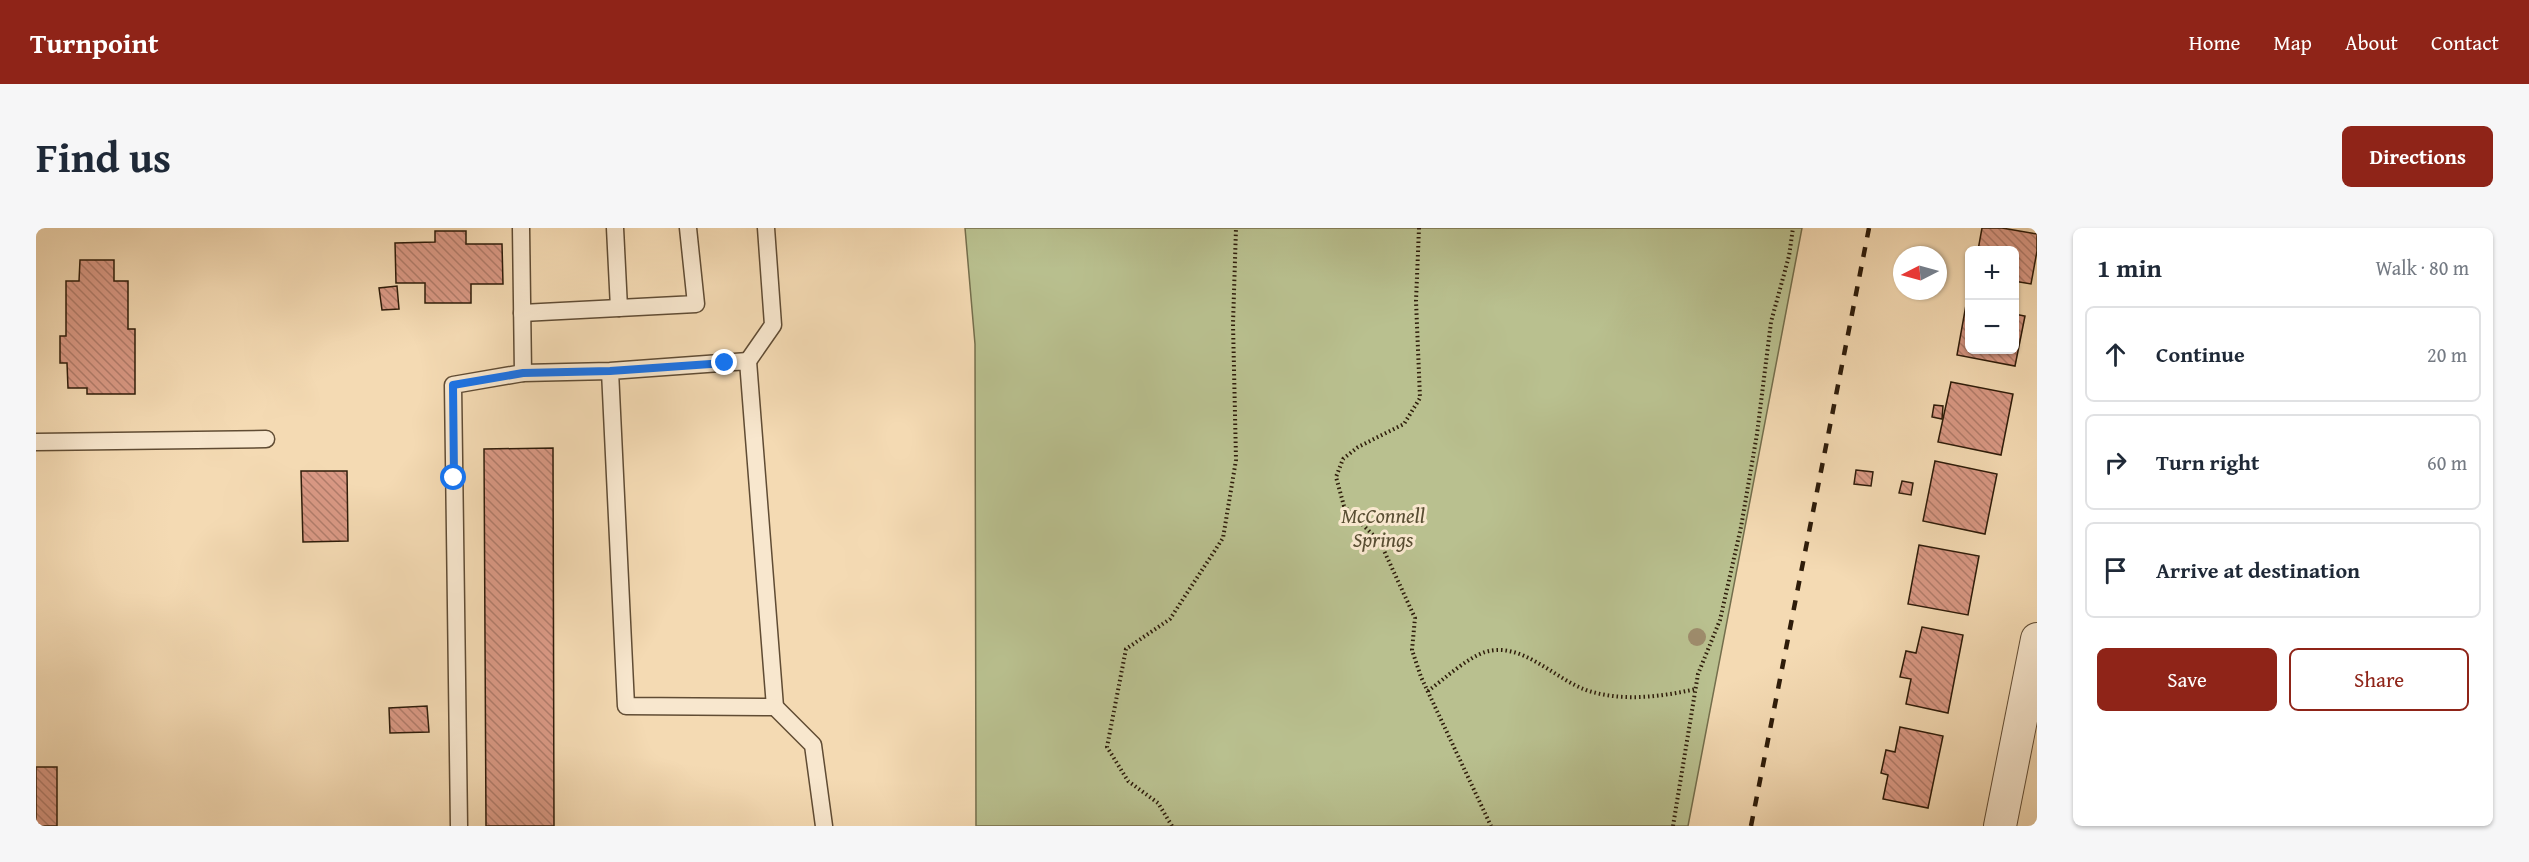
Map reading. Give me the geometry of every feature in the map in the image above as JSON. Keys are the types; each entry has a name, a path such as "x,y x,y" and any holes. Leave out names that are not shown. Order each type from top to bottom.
{"street":[{"path":"2000,826 2037,639"}],"lane":[{"path":"521,228 523,373"},
{"path":"615,228 619,308"},
{"path":"522,313 696,304 688,228"},
{"path":"766,228 773,325 748,361 775,707 813,745 824,826"},
{"path":"459,826 453,385 523,373 610,371 748,361"},
{"path":"610,371 626,706 775,707"},
{"path":"36,442 266,439"}],"path":[{"path":"1172,826 1158,803 1128,781 1107,747 1126,649 1170,619 1222,538 1236,460 1233,324 1236,228"},
{"path":"1419,228 1416,301 1420,398 1404,424 1358,447 1343,459 1336,477 1344,506 1380,542 1415,618 1412,650 1428,691 1491,826"},
{"path":"1673,826 1698,674 1720,620 1741,527 1771,322 1789,256 1792,228"},
{"path":"1428,691 1454,670 1484,652 1506,650 1530,658 1558,677 1587,690 1619,696 1646,697 1696,689"}],"green space":[{"name":"McConnell Springs","path":"965,228 1802,228 1688,826 976,826 975,344"}],"building":[{"path":"1982,228 2002,228 2037,234 2037,251 2031,284 2019,282 2019,246 1979,246"},
{"path":"435,231 466,231 466,244 502,244 503,284 471,284 471,303 425,303 425,283 396,283 395,243 435,242"},
{"path":"80,260 114,260 114,281 128,281 128,329 135,329 135,394 87,394 87,388 68,388 67,363 60,363 60,336 66,336 66,281 79,281"},
{"path":"397,286 399,309 382,310 379,288"},
{"path":"1965,311 1965,354 2017,354 2015,366 1957,355"},
{"path":"2019,315 2025,316 2019,346"},
{"path":"1951,382 2013,394 2001,455 1938,442"},
{"path":"1934,405 1943,406 1942,419 1932,417"},
{"path":"553,448 554,826 486,826 484,449"},
{"path":"1935,461 1997,474 1985,534 1923,521"},
{"path":"1856,470 1873,472 1871,486 1854,484"},
{"path":"301,471 347,471 348,541 303,542"},
{"path":"1902,481 1913,483 1911,495 1899,493"},
{"path":"1919,545 1979,556 1968,615 1908,604"},
{"path":"1922,627 1963,635 1948,713 1906,704 1911,679 1900,677 1906,651 1916,653"},
{"path":"427,706 429,732 390,733 389,708"},
{"path":"1900,727 1943,736 1928,808 1883,799 1888,775 1881,773 1886,750 1895,752"},
{"path":"36,767 57,767 57,826 36,826"}],"railway":[{"path":"1751,826 1869,228"}],"route":[{"path":"454,478 453,385 523,373 610,371 725,363"}]}
